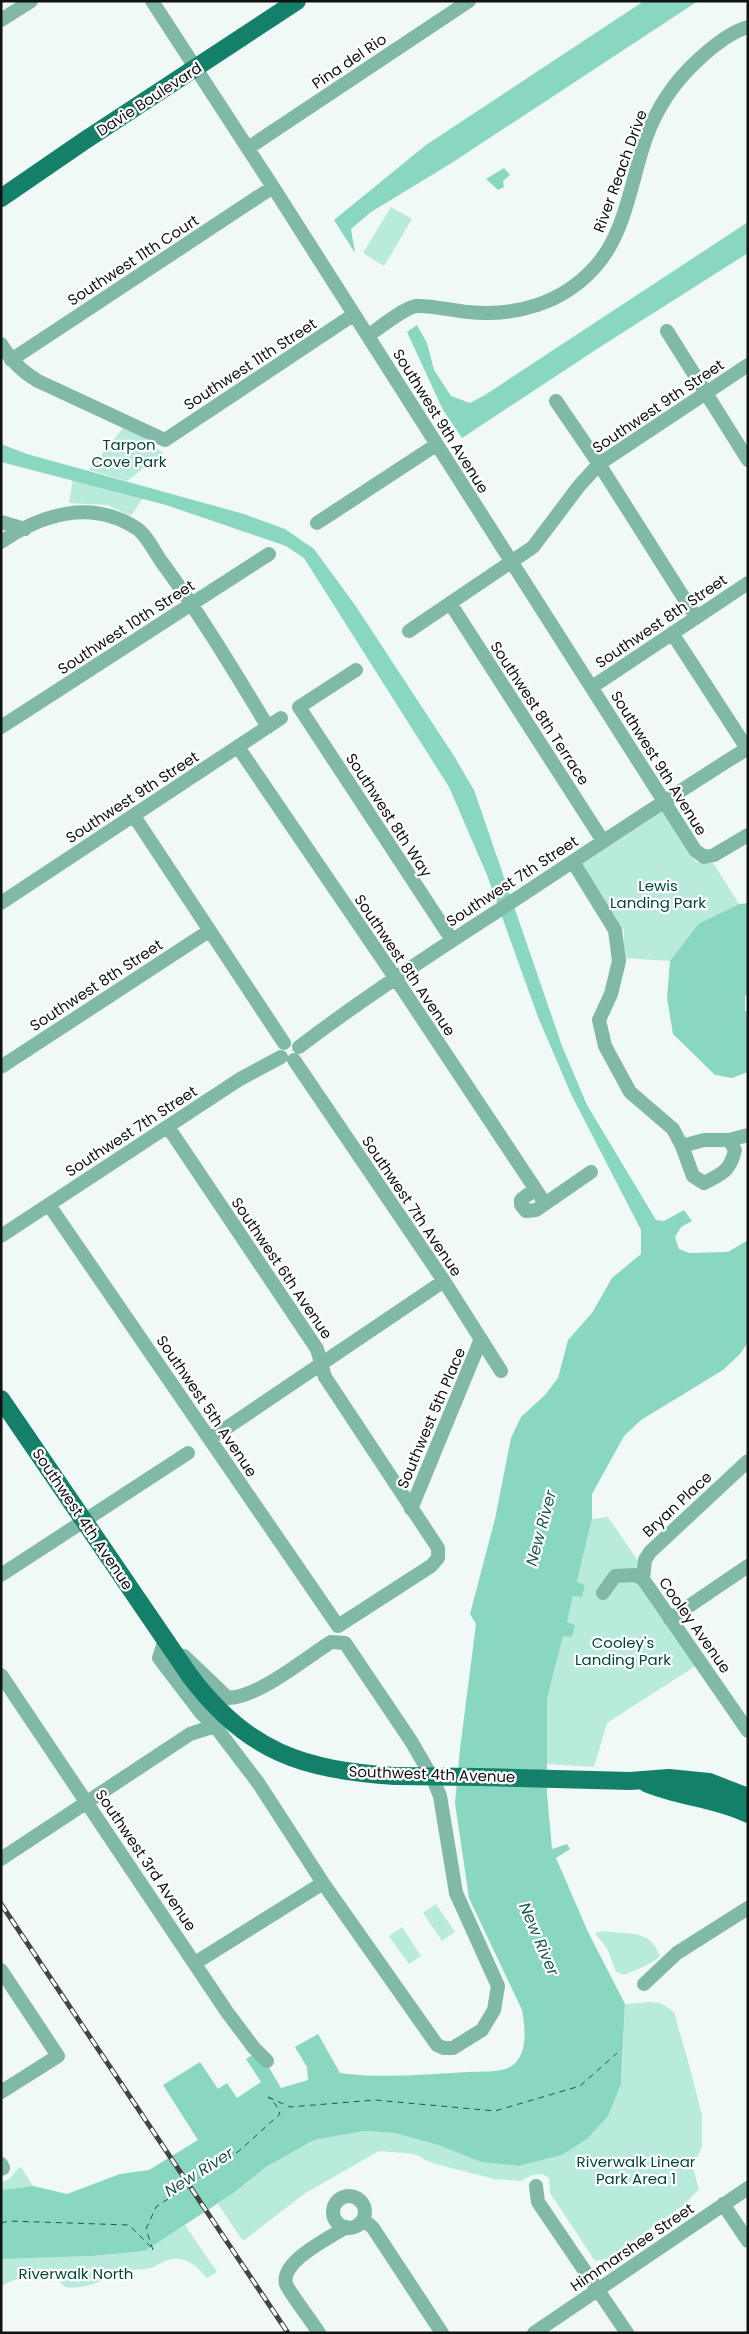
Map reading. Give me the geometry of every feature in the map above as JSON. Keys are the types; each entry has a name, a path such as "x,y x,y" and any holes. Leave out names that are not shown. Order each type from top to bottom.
{"main road":[{"name":"Davie Boulevard","path":"1,198 297,1"},
{"name":"Southwest 4th Avenue","path":"1,1399 206,1698 223,1716 264,1745 292,1759 321,1768 354,1774 634,1781 669,1778 709,1782 748,1797"},
{"path":"634,1781 701,1797 748,1814"}],"street":[{"path":"1,20 30,1"},
{"name":"Southwest 9th Avenue","path":"152,1 273,187 353,316 695,850 704,857 714,855 748,834"},
{"name":"Pina del Rio","path":"248,148 469,1"},
{"name":"River Reach Drive","path":"370,340 419,314 424,306 484,314 509,313 536,306 555,298 579,283 596,266 610,246 622,219 646,138 660,108 680,78 705,54 739,30 748,27"},
{"name":"Southwest 11th Court","path":"11,360 273,187"},
{"name":"Southwest 11th Street","path":"11,360 24,373 38,382 164,440 353,316"},
{"path":"667,331 748,460"},
{"path":"1,344 11,360"},
{"name":"Southwest 9th Street","path":"409,631 533,547 579,486 599,464 748,365"},
{"path":"556,401 599,464 696,617"},
{"path":"317,523 436,445"},
{"path":"4,538 57,514 87,510 113,517 138,528 193,603 268,727"},
{"path":"1,522 24,529"},
{"name":"Southwest 10th Street","path":"1,728 269,554"},
{"name":"Southwest 8th Street","path":"592,687 748,583"},
{"name":"Southwest 8th Terrace","path":"450,602 603,841"},
{"path":"672,633 748,749"},
{"name":"Southwest 8th Way","path":"356,670 299,707 452,940"},
{"name":"Southwest 9th Street","path":"1,903 281,718"},
{"name":"Southwest 8th Avenue","path":"238,747 396,979 544,1202"},
{"name":"Southwest 7th Street","path":"1,1236 240,1079 289,1052 452,940 663,801 748,749"},
{"name":"Southwest 7th Avenue","path":"134,816 502,1371"},
{"path":"573,862 615,930 619,961 610,994 599,1020 604,1046 630,1092 673,1129 682,1146 693,1176 704,1183 720,1175 731,1165 734,1150 729,1140"},
{"name":"Southwest 8th Street","path":"1,1067 209,931"},
{"name":"Southwest 6th Avenue","path":"168,1127 317,1350 325,1377 438,1548 438,1558"},
{"path":"682,1146 704,1140 729,1140 748,1135"},
{"path":"535,1189 521,1200 526,1211 534,1211 544,1202 591,1172"},
{"name":"Southwest 5th Avenue","path":"50,1205 338,1626 431,1566 438,1558"},
{"path":"210,1439 444,1281"},
{"name":"Southwest 5th Place","path":"411,1508 481,1339"},
{"path":"1,1575 188,1453"},
{"name":"Bryan Place","path":"643,1579 645,1560 650,1552 748,1461"},
{"path":"670,1619 748,1566"},
{"name":"Cooley Avenue","path":"603,1593 615,1576 635,1575 643,1579 748,1731"},
{"path":"164,1639 159,1658 201,1712 215,1726 272,1805 323,1883 437,2045 444,2048 453,2048 482,2030 494,2010 498,1986 456,1893 440,1796 434,1779 345,1643 331,1642 254,1692 237,1698 228,1698 184,1656 176,1655"},
{"name":"Southwest 3rd Avenue","path":"1,1675 227,2012 254,2048 267,2061"},
{"path":"190,1734 201,1712"},
{"path":"1,1859 190,1734 215,1726"},
{"path":"195,1963 323,1883"},
{"path":"644,1984 677,1953 748,1908"},
{"path":"1,1970 58,2056 1,2092"},
{"path":"536,2186 538,2202 627,2333"},
{"name":"Himmarshee Street","path":"534,2333 748,2188"},
{"path":"319,2333 286,2283 288,2272 301,2255 346,2227 356,2226 363,2219 365,2209 360,2200 350,2196 340,2199 333,2212 337,2222 346,2227"},
{"path":"723,2204 748,2241"},
{"path":"363,2219 373,2228 442,2333"}],"green space":[{"path":"391,207 412,219 384,266 363,253"},
{"name":"Tarpon Cove Park","path":"124,427 144,437 163,453 127,481 89,470"},
{"path":"73,479 143,498 131,516 107,505 69,503"},
{"name":"Lewis Landing Park","path":"661,808 696,862 713,863 739,904 698,924 670,961 624,958 624,930 579,862"},
{"name":"Cooley's Landing Park","path":"608,1517 638,1561 697,1665 607,1723 594,1767 547,1764 547,1699 563,1635 572,1637 574,1625 567,1622 573,1595 582,1597 585,1585 577,1583 592,1519"},
{"path":"436,1904 455,1932 442,1941 423,1913"},
{"path":"402,1927 421,1956 409,1964 389,1936"},
{"path":"603,1931 637,1934 644,1937 656,1947 660,1956 648,1965 624,1975 616,1972 607,1948 595,1933"},
{"name":"Riverwalk Linear Park Area 1","path":"661,2003 674,2012 691,2072 702,2115 702,2146 693,2168 699,2189 684,2205 607,2259 595,2261 550,2193 549,2178 542,2174 532,2175 521,2181 494,2179 432,2163 414,2154 379,2151 304,2194 243,2241 218,2204 266,2167 314,2140 364,2131 395,2133 438,2145 481,2162 519,2166 562,2155 622,2078 625,2004"},
{"path":"21,2167 33,2186 1,2190 1,2181 8,2180"},
{"name":"Riverwalk North","path":"185,2225 217,2272 207,2278 199,2269 185,2260 174,2259 151,2268 127,2271 81,2287 65,2287 59,2281 34,2275 16,2279 1,2287 1,2259 93,2256 145,2251"}],"water":[{"path":"644,1 698,1 450,164 371,212 351,229 355,253 334,220 426,145"},
{"path":"504,168 510,175 503,181 504,187 498,190 486,179"},
{"path":"748,222 748,253 462,438 443,410 407,332 417,325 427,343 434,370 451,396 470,403"},
{"name":"New River","path":"1,444 27,454 244,514 285,529 314,549 355,605 454,756 474,790 562,1046 587,1105 656,1220 664,1221 684,1210 692,1221 681,1227 675,1237 679,1249 689,1253 728,1252 748,1240 748,1342 740,1354 723,1370 641,1420 624,1436 592,1494 592,1519 577,1582 585,1585 582,1597 573,1596 567,1622 575,1625 572,1637 563,1636 547,1699 547,1794 552,1849 567,1844 570,1849 556,1858 588,1932 625,2004 621,2084 608,2116 587,2139 562,2155 519,2166 481,2162 438,2145 395,2133 364,2131 314,2140 266,2167 232,2194 145,2251 93,2256 1,2259 1,2190 33,2186 67,2194 120,2174 149,2170 198,2140 163,2085 200,2062 218,2089 227,2083 237,2098 261,2082 246,2059 259,2051 281,2088 308,2080 307,2067 295,2047 318,2034 340,2073 356,2075 404,2076 495,2071 510,2067 520,2056 525,2033 522,2010 469,1898 455,1803 476,1624 470,1614 495,1519 511,1438 521,1417 545,1395 558,1378 568,1340 592,1313 612,1278 641,1254 641,1230 571,1094 538,1017 487,875 449,787 304,558 286,546 166,505 1,462"},
{"path":"748,903 748,993 745,996 745,1011 748,1012 748,1072 732,1078 715,1075 673,1034 667,998 670,961 698,924 739,904"}],"ferry route":[{"path":"268,2097 290,2107 375,2100 495,2111 580,2086 617,2053"},
{"path":"153,2250 146,2229 156,2207 239,2151 280,2114 276,2105 268,2097"},
{"path":"1,2223 9,2221 129,2225 151,2247"}],"railway":[{"path":"1,1904 288,2333"}]}
